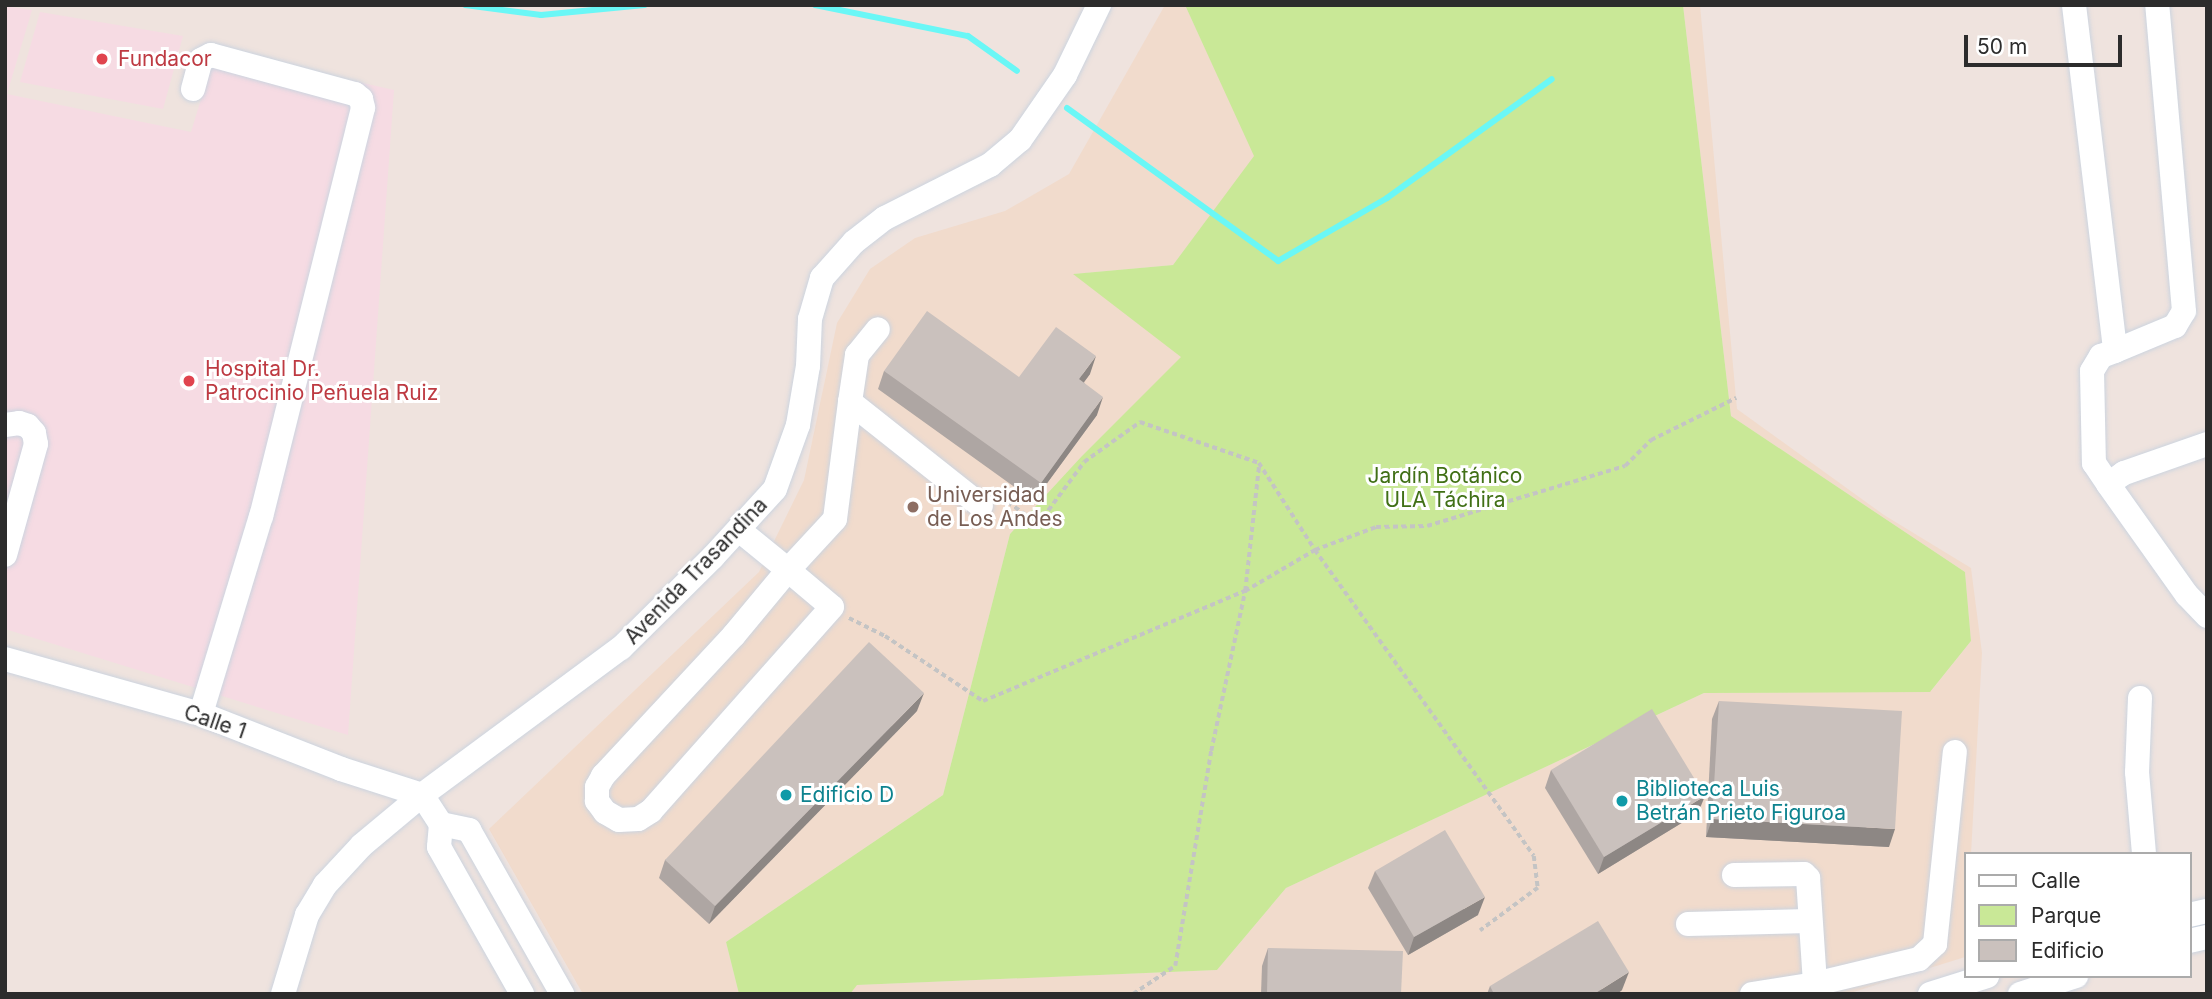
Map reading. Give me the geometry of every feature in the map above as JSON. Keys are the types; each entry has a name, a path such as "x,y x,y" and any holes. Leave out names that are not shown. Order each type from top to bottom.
{"street":[{"name":"Avenida Trasandina","path":"283,994 307,915 325,885 362,845 422,795 621,648 775,489 798,425 808,366 810,318 822,278 854,242 885,218 990,166 1020,139 1065,75 1099,5"},
{"path":"2074,5 2115,351"},
{"path":"2157,5 2184,311 2175,326 2101,356 2092,371 2094,463 2187,595 2207,616"},
{"path":"193,89 201,60 211,55 355,94 361,99 363,108 261,516 201,714"},
{"path":"738,530 788,570 832,607 651,811 638,819 620,820 605,812 597,801 597,787 603,776 734,635 788,570 835,519 857,355 878,329"},
{"path":"850,401 981,506"},
{"path":"5,425 19,423 34,433 36,444 13,501 5,555"},
{"path":"2108,484 2124,473 2207,444"},
{"name":"Calle 1","path":"5,659 201,714 341,769 422,795"},
{"path":"2140,698 2137,772 2144,852"},
{"path":"1752,994 1815,984 1919,959 1935,944 1955,752"},
{"path":"422,795 441,824 439,847 522,994"},
{"path":"441,824 469,830 562,994"},
{"path":"1734,876 1804,874 1809,883 1815,984"},
{"path":"1688,925 1810,921"},
{"path":"1930,994 1981,978"},
{"path":"2020,994 2070,978"}],"path":[{"path":"832,607 885,636 984,701 1245,591 1315,550 1376,527 1427,526 1625,466 1651,440 1736,398"},
{"path":"1008,502 1038,524 1084,463 1140,422 1259,463 1315,550 1534,856 1538,888 1480,931"},
{"path":"1133,994 1175,966 1211,751 1245,591 1259,463"}],"shaded area":[{"name":"Universidad de Los Andes","path":"1165,5 1185,5 1255,156 1173,265 1074,274 1182,357 1081,457 1010,534 943,795 726,942 739,994 583,994 489,829 759,572 804,480 837,323 870,269 915,238 1005,211 1069,174"},
{"path":"1683,5 1700,5 1737,409 1884,515 1971,568 1982,653 1971,852 1964,852 1964,957 1847,994 850,994 856,985 1217,970 1286,888 1704,693 1931,691 1971,641 1965,572 1731,416"},
{"name":"Hospital Dr. Patrocinio Peñuela Ruiz","path":"5,6 32,10 7,94 191,132 216,50 394,90 348,735 5,629"},
{"name":"Fundacor","path":"40,12 183,36 163,109 20,82"}],"green space":[{"name":"Jardín Botánico ULA Táchira","path":"1185,5 1683,5 1731,416 1965,572 1971,641 1930,692 1704,693 1286,888 1217,970 857,985 850,994 739,994 726,942 943,795 1010,534 1081,457 1181,357 1073,274 1173,265 1254,156"}],"building":[{"path":"927,311 1019,377 1056,327 1096,356 1079,379 1103,397 1041,483 884,371"},
{"name":"Edificio D","path":"869,642 924,693 715,906 665,860"},
{"path":"1719,701 1902,711 1895,829 1712,819"},
{"name":"Biblioteca Luis Betrán Prieto Figuroa","path":"1652,709 1705,796 1604,857 1551,770"},
{"path":"1445,830 1485,897 1414,937 1375,871"},
{"path":"1598,921 1629,972 1594,994 1494,994 1490,986"},
{"path":"1268,948 1403,951 1401,994 1267,994"}],"waterway":[{"path":"465,5 541,15 645,5"},
{"path":"815,5 968,36 1017,71"},
{"path":"1067,108 1278,261 1387,198 1552,79"}],"place":[{"name":"Fundacor","path":"102,59"},
{"name":"Hospital Dr. Patrocinio Peñuela Ruiz","path":"189,381"},
{"name":"Universidad de Los Andes","path":"913,507"},
{"name":"Edificio D","path":"786,795"},
{"name":"Biblioteca Luis Betrán Prieto Figuroa","path":"1622,801"}]}
